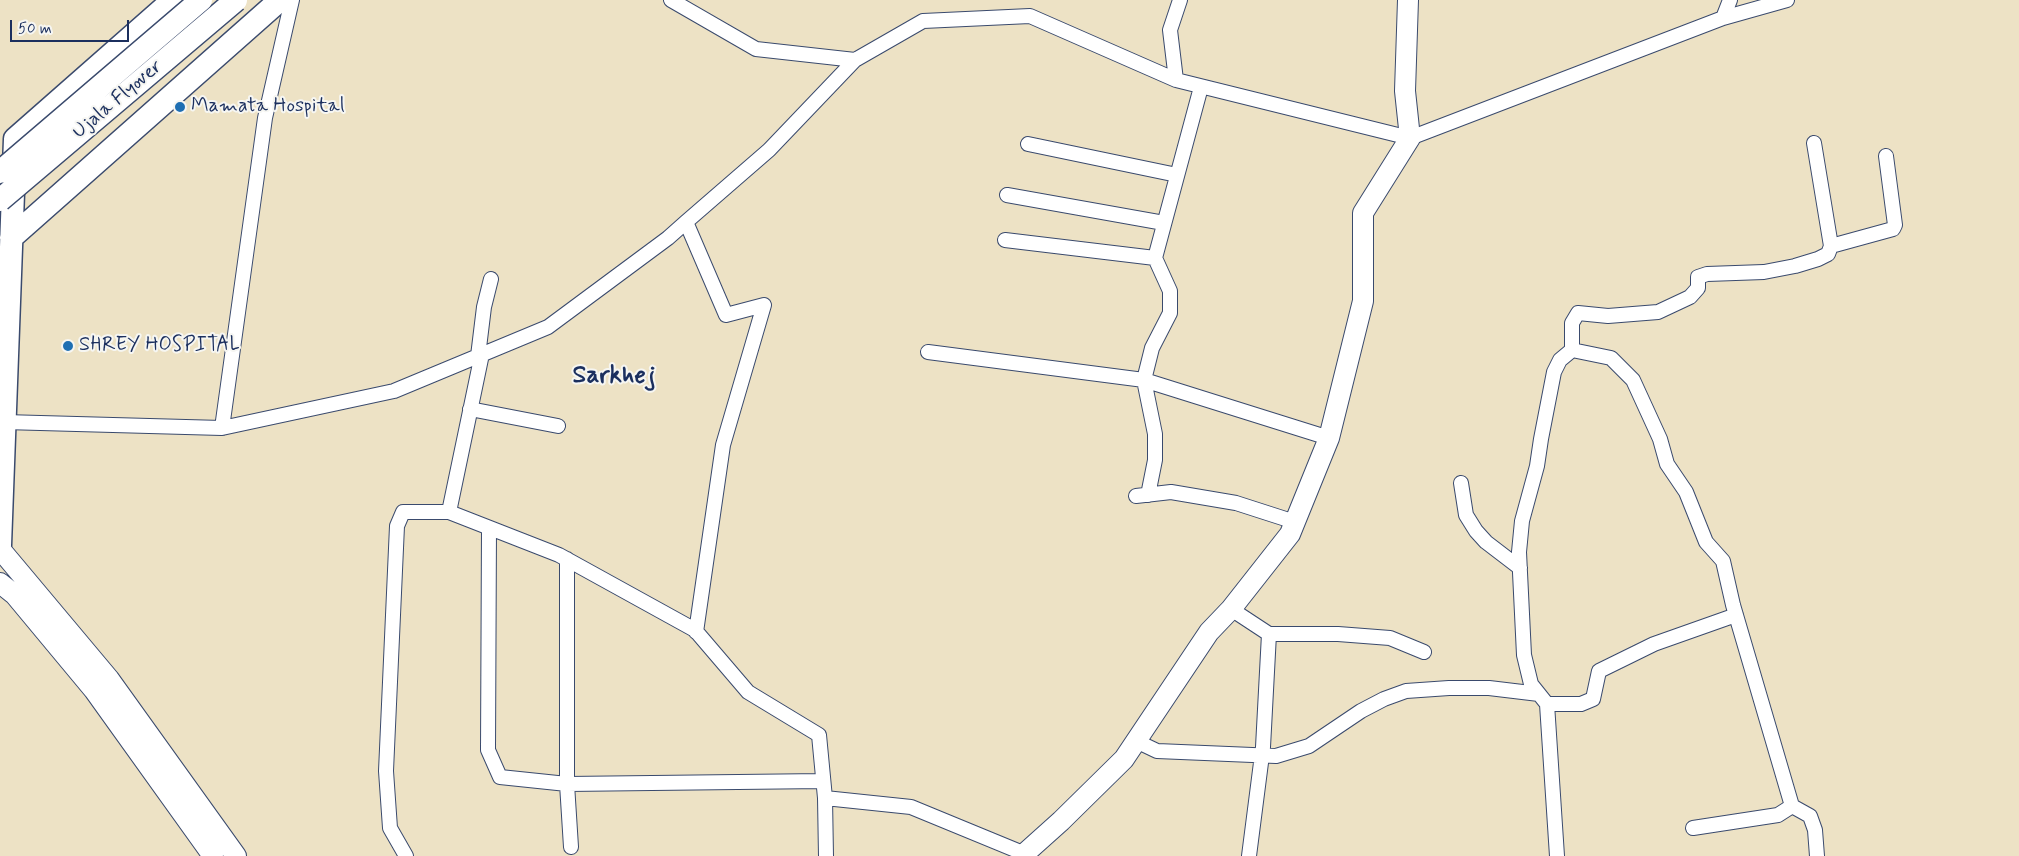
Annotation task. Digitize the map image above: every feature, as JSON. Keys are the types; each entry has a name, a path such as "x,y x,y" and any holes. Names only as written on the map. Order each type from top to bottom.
{"main road":[{"path":"0,547 15,139 173,0"},
{"name":"Ujala Flyover","path":"0,172 201,0"},
{"name":"Ujala Flyover","path":"0,200 236,0"},
{"path":"11,238 280,0"}],"street":[{"path":"222,428 266,118 292,0"},
{"path":"672,0 756,49 855,60"},
{"path":"1176,80 1170,30 1180,0"},
{"path":"825,798 911,807 1026,855 1124,759 1210,632 1231,609 1290,534 1329,438 1363,301 1363,212 1410,138 1405,91 1408,0"},
{"path":"1723,18 1730,0"},
{"path":"4,422 222,428 394,391 548,327 668,238 769,150 855,60 923,21 1030,16 1176,80 1410,138 1723,18 1787,0"},
{"path":"1201,87 1155,258 1170,292 1170,313 1152,348 1144,380 1155,434 1155,460 1142,495 1171,492 1236,502 1295,522"},
{"path":"1572,350 1572,323 1578,313 1608,316 1658,312 1690,297 1698,288 1698,277 1706,274 1764,272 1818,260 1828,254 1831,246 1814,142"},
{"path":"1028,144 1177,175"},
{"path":"1831,246 1893,229 1895,225 1886,156"},
{"path":"1007,195 1164,223"},
{"path":"686,222 726,314 764,305 723,445 696,632"},
{"path":"1005,240 1155,258"},
{"path":"449,512 480,355 484,307 491,279"},
{"path":"1557,856 1543,699 1531,684 1524,656 1519,552 1522,521 1537,466 1554,372 1560,360 1572,350"},
{"path":"1572,350 1611,358 1633,380 1660,439 1667,464 1686,492 1706,542 1723,561 1736,614 1792,806 1810,816 1815,830 1817,856"},
{"path":"928,352 1144,380 1329,438"},
{"path":"470,410 558,426"},
{"path":"1460,483 1466,515 1476,531 1486,542 1520,568"},
{"path":"406,856 390,828 386,771 397,526 403,512 449,512 489,528 567,560 696,632 748,692 819,735 825,798 826,856"},
{"path":"489,528 488,750 500,777 567,784 824,781"},
{"path":"0,547 109,678 236,856"},
{"path":"567,560 567,784 571,847"},
{"path":"0,583 15,595 94,690 213,856"},
{"path":"1231,609 1269,634 1338,634 1390,638 1410,648 1424,652"},
{"path":"1136,742 1157,751 1262,757 1276,756 1309,746 1362,711 1384,699 1406,691 1442,688 1489,688 1543,699 1581,704 1593,699 1599,671 1654,644 1736,614"},
{"path":"1249,856 1262,757 1269,634"},
{"path":"1693,828 1778,815 1792,806"}],"place":[{"name":"Mamata Hospital","path":"180,107"},
{"name":"SHREY HOSPITAL","path":"68,346"}],"district":[{"name":"Sarkhej","path":"614,377"}]}
